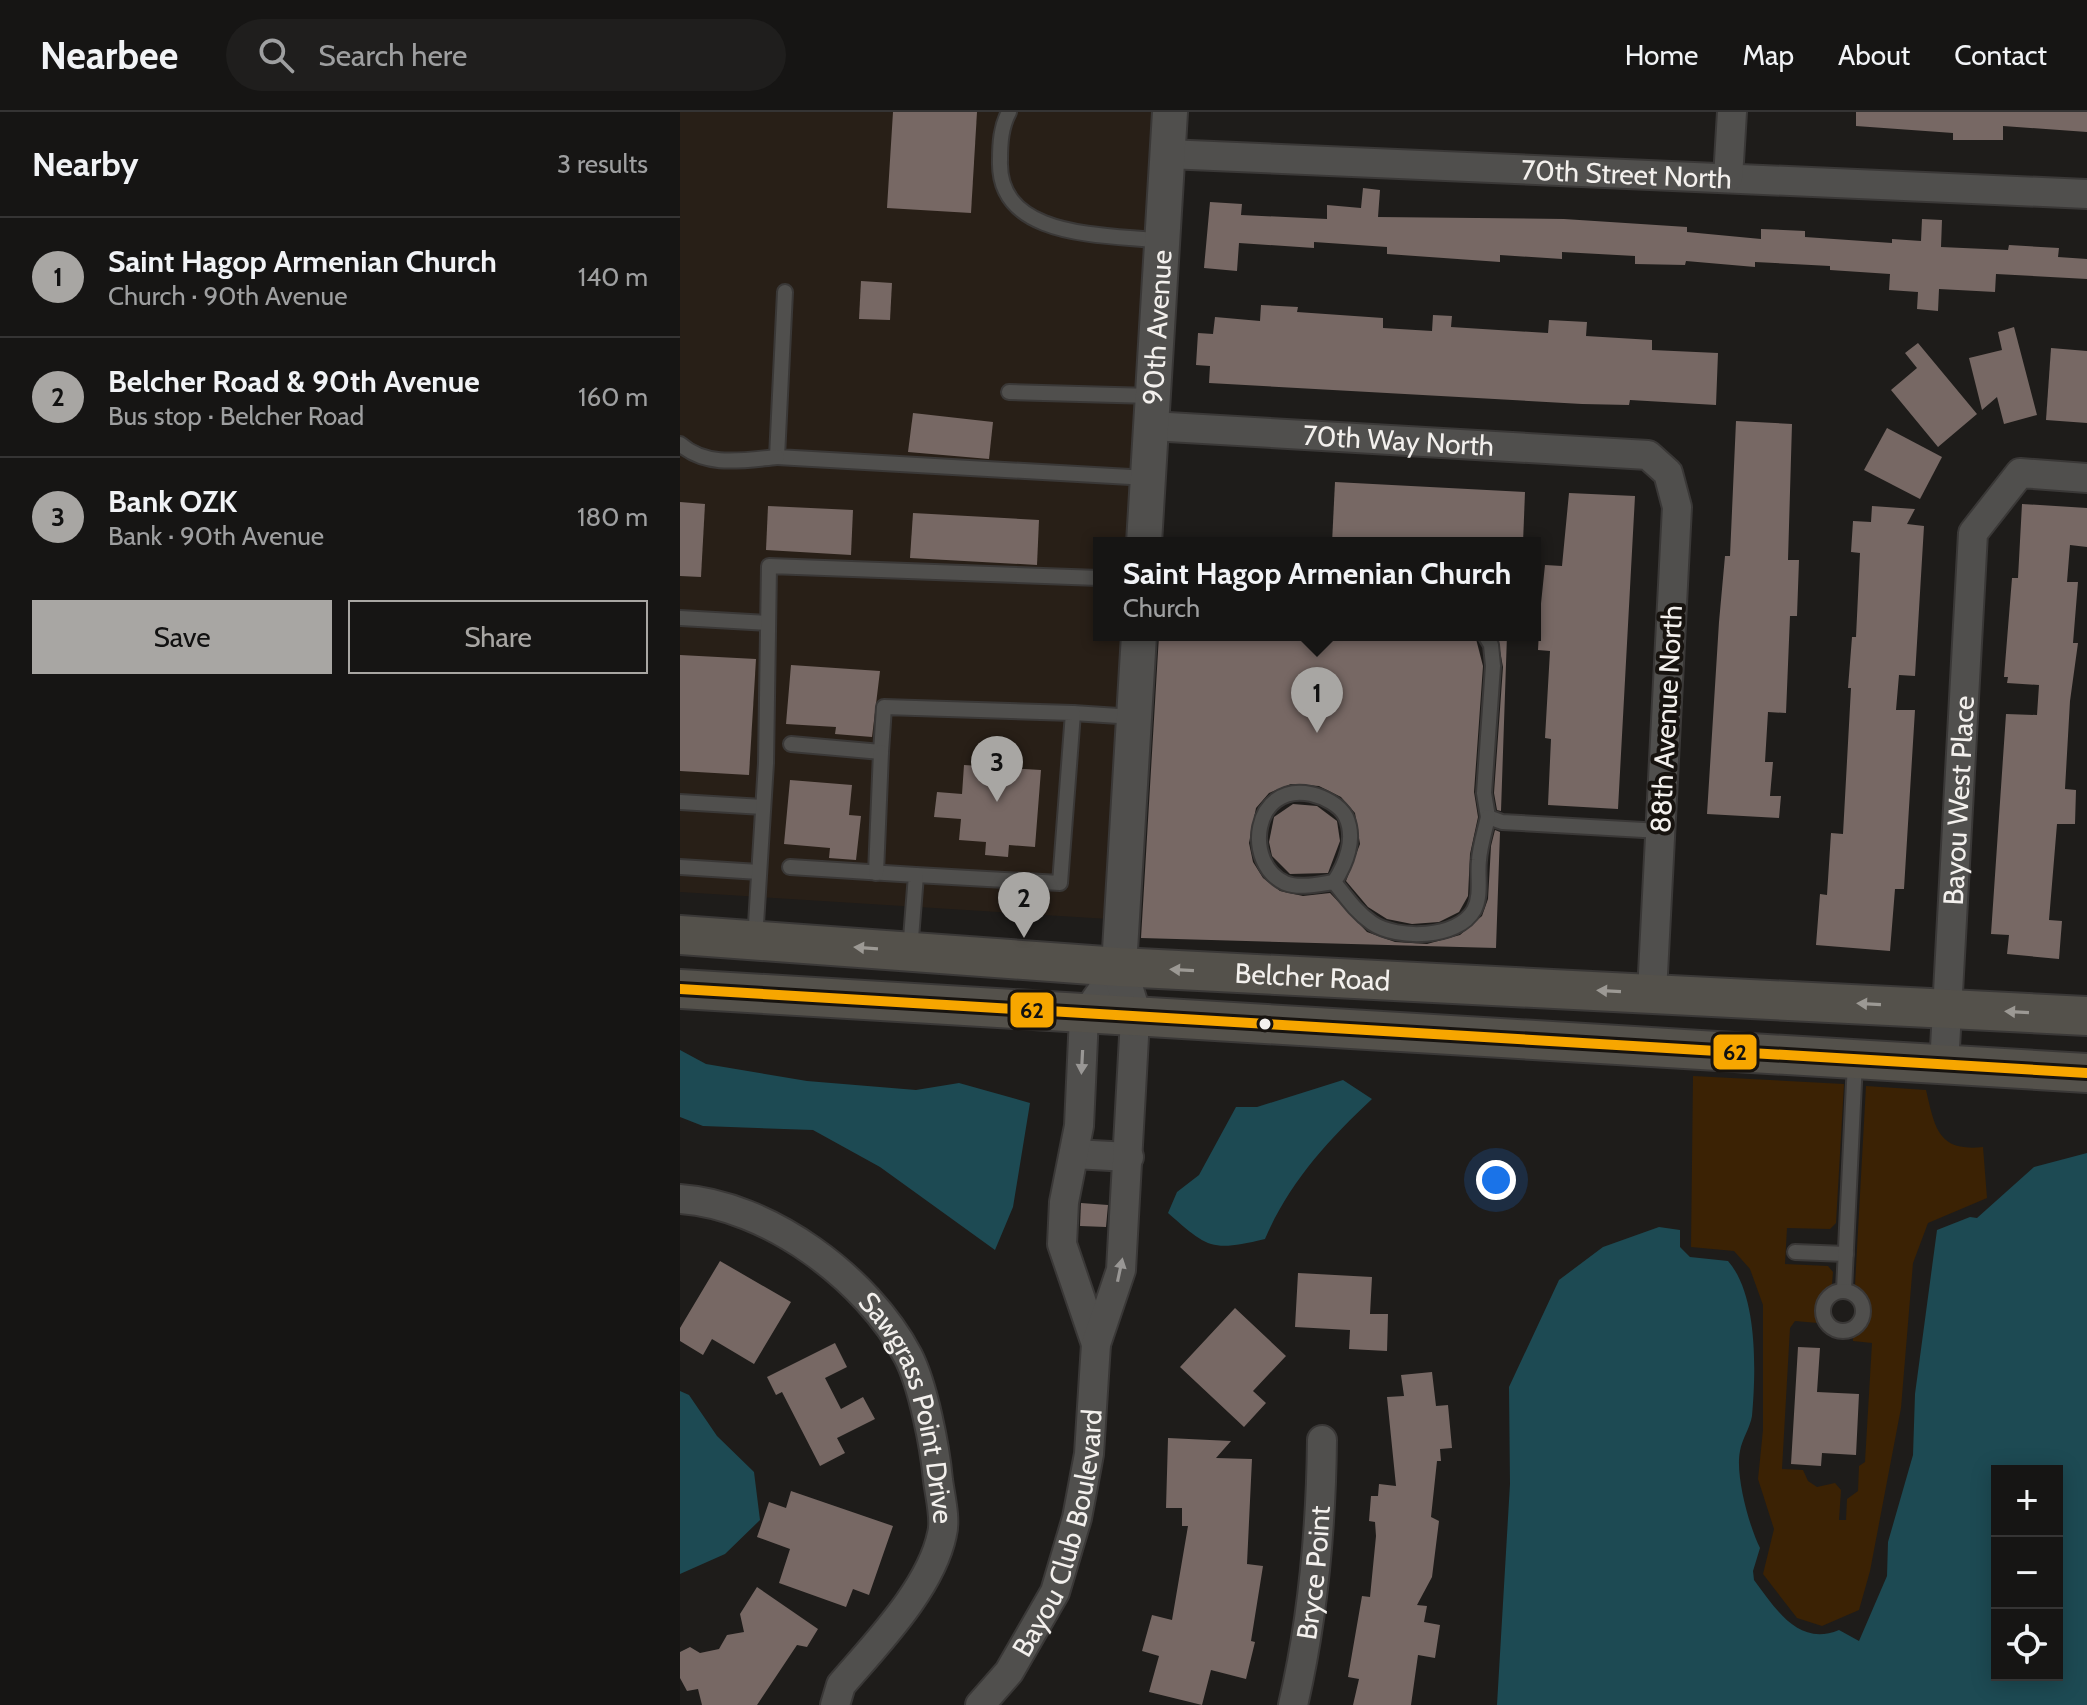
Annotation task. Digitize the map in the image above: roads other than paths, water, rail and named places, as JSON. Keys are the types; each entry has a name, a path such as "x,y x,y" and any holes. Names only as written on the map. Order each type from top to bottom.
{"main road":[{"name":"Belcher Road","path":"680,935 1119,967 2087,1016"},
{"name":"Belcher Road","path":"680,989 1084,1016 2087,1073"}],"street":[{"name":"90th Avenue","path":"1144,537 1170,112"},
{"path":"1728,178 1732,112"},
{"name":"70th Street North","path":"1167,154 2087,194"},
{"name":"70th Way North","path":"1152,411 1648,455"},
{"name":"88th Avenue North","path":"1648,455 1668,473 1677,507 1652,993"},
{"name":"Bayou West Place","path":"1944,1066 1973,533 2020,473 2087,478"},
{"path":"1135,1019 1119,967 1139,641"},
{"path":"1084,1016 1119,967"},
{"name":"Bayou Club Boulevard","path":"1084,1016 1079,1126 1064,1202 1062,1244 1096,1344"},
{"name":"Bayou Club Boulevard","path":"980,1705 1009,1672 1055,1592 1077,1518 1089,1454 1096,1344 1121,1270 1135,1019"},
{"path":"1074,1154 1129,1157"},
{"name":"Sawgrass Point Drive","path":"680,1199 753,1217 815,1251 866,1298 908,1356 936,1449 943,1533 920,1587 841,1685 835,1705"},
{"name":"Bryce Point","path":"1293,1705 1306,1650 1321,1491 1322,1440"}],"lane":[{"path":"1009,112 1003,123 999,173 1008,199 1027,216 1059,228 1162,241"},
{"path":"777,457 785,292"},
{"path":"1009,392 1152,411"},
{"path":"680,444 692,454 736,461 777,457 1148,478"},
{"path":"755,940 763,807 769,566 1093,578"},
{"path":"680,618 768,623"},
{"path":"1334,882 1355,910 1374,925 1431,934 1450,931 1464,923 1478,901 1479,861 1488,817 1484,793 1493,666 1489,641"},
{"path":"876,873 884,707 1134,717"},
{"path":"790,867 1060,883 1073,713"},
{"path":"791,744 881,752"},
{"path":"1294,791 1322,797 1345,815 1350,830 1349,849 1334,882 1298,885 1284,882 1269,871 1261,856 1260,832 1266,810 1278,797 1294,791"},
{"path":"680,802 763,807"},
{"path":"1488,817 1502,822 1661,831"},
{"path":"680,867 759,872"},
{"path":"910,951 916,875"},
{"path":"1844,1290 1855,1062"},
{"path":"1795,1252 1846,1254"}],"water":[{"path":"680,1050 706,1064 807,1081 916,1090 959,1083 1030,1103 1013,1207 995,1250 880,1167 813,1130 703,1126 680,1117"},
{"path":"1343,1080 1372,1099 1311,1163 1286,1199 1265,1239 1233,1245 1211,1244 1192,1234 1168,1213 1177,1192 1199,1175 1236,1107 1257,1107"},
{"path":"2087,1153 2087,1705 1497,1705 1510,1484 1509,1387 1559,1280 1603,1247 1659,1227 1680,1230 1680,1247 1690,1257 1728,1261 1745,1293 1753,1334 1752,1416 1741,1447 1739,1473 1744,1500 1760,1548 1753,1571 1754,1580 1780,1613 1800,1629 1824,1634 1839,1630 1859,1641 1887,1576 1888,1542 1913,1455 1915,1394 1937,1230 1970,1217 1977,1218 2034,1167"},
{"path":"680,1391 689,1395 717,1436 754,1472 760,1520 725,1554 680,1574"}],"place":[{"name":"Saint Hagop Armenian Church","path":"1317,733"},
{"name":"Bank OZK","path":"997,802"},
{"name":"Belcher Road & 90th Avenue","path":"1024,938"}]}
